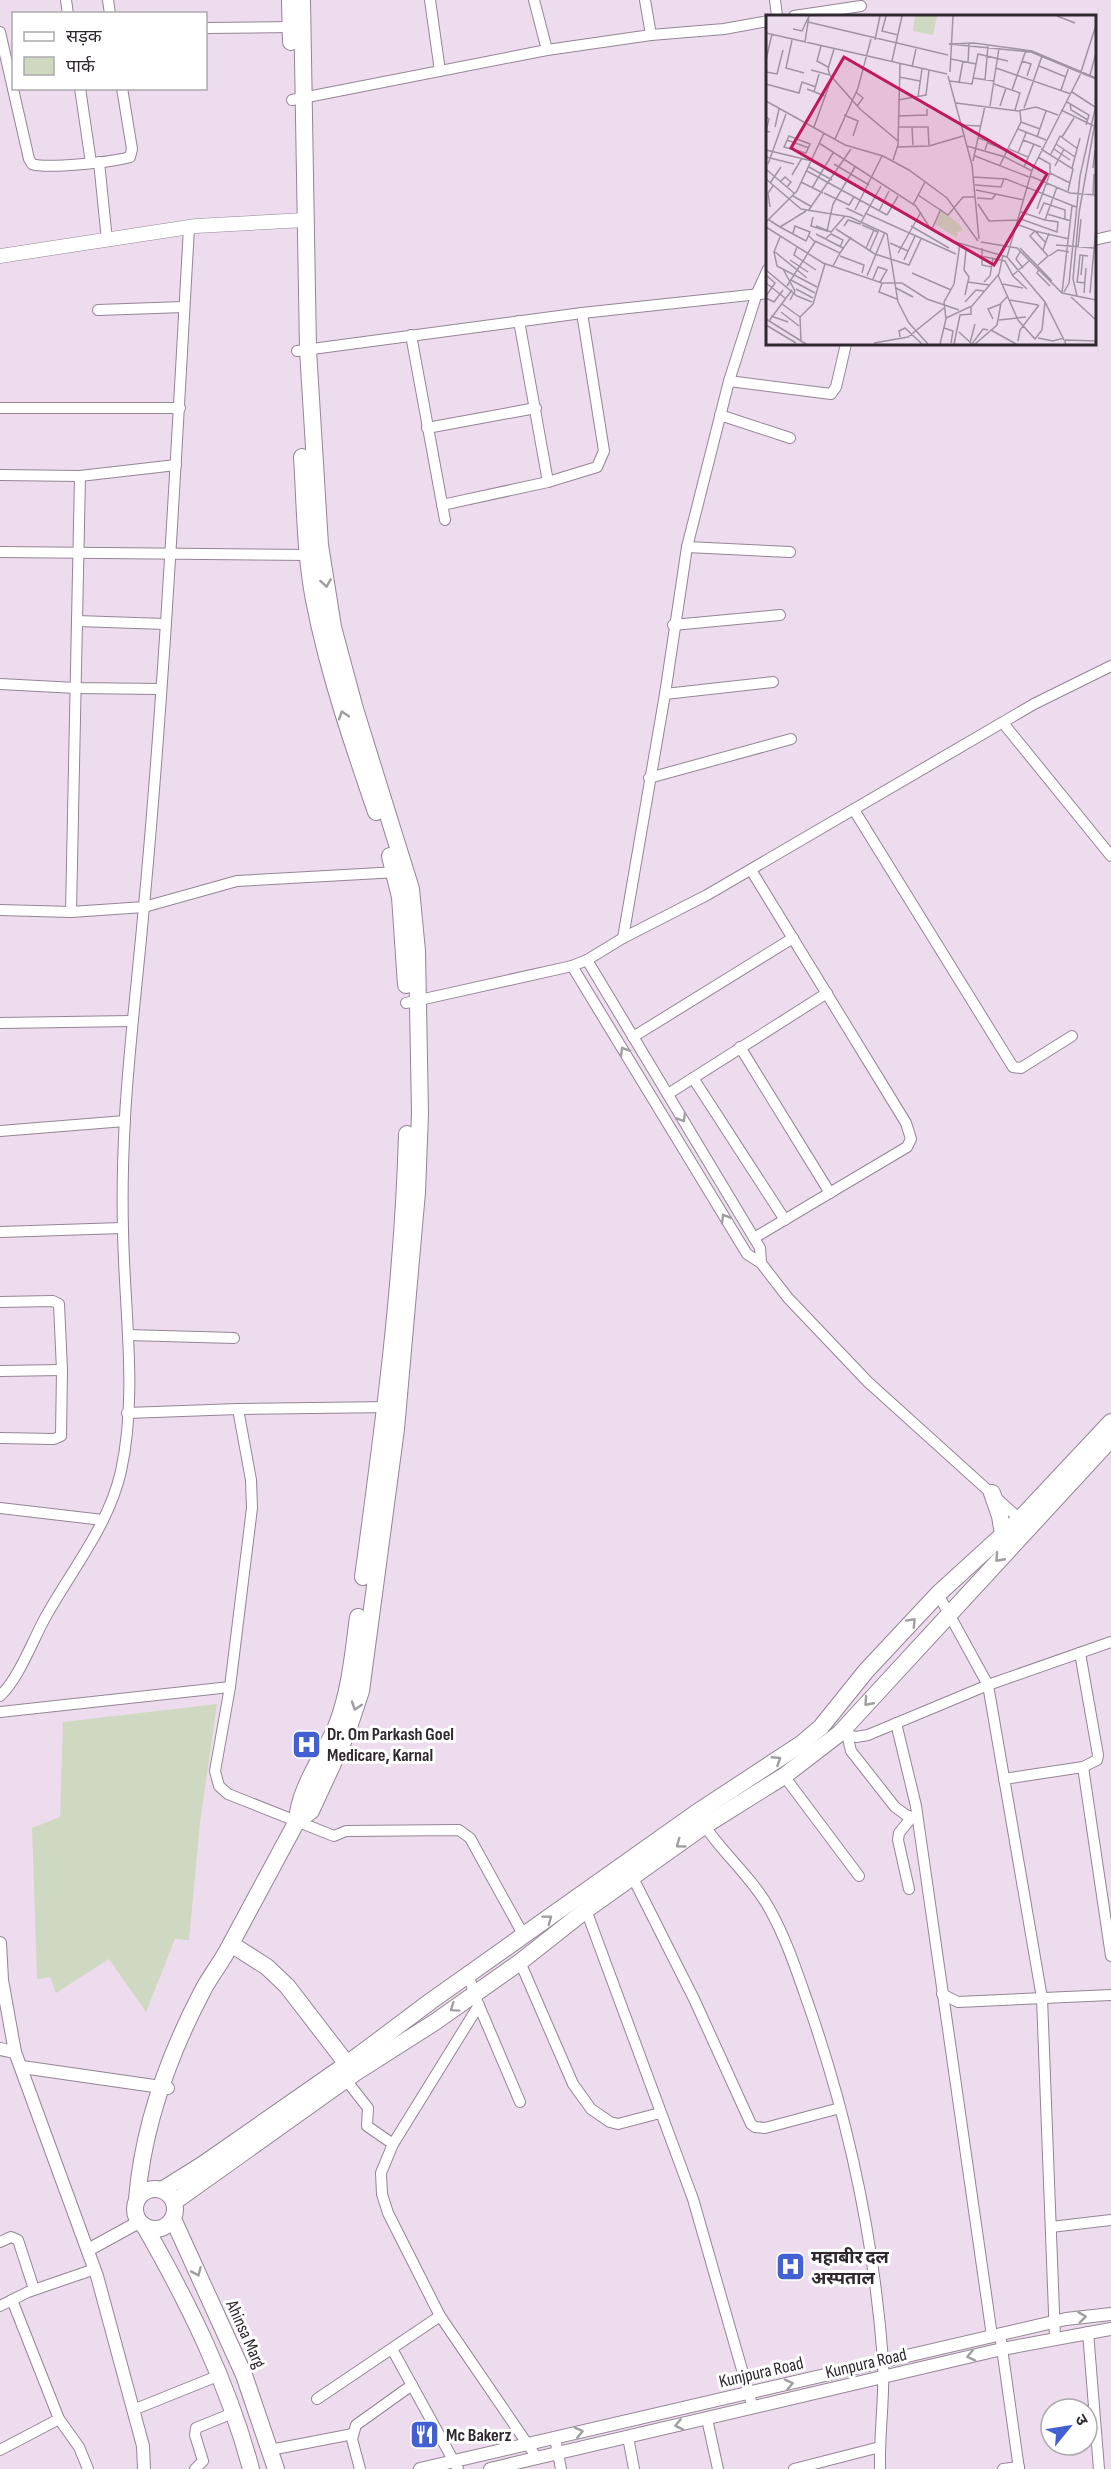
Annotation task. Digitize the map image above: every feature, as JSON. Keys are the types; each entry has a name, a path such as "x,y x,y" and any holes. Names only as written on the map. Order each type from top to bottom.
{"main road":[{"path":"142,2224 161,2229 173,2219 156,2195 141,2159 164,2087 202,1992 218,1968 297,1821 298,1805 336,1726 350,1683 391,1407 406,1187 412,1002 406,965 400,872 335,691 313,598 315,555 302,350 297,99 290,0"},
{"path":"297,99 302,0"},
{"path":"0,256 189,228 300,220"},
{"path":"745,1790 784,1776 843,1733 948,1614 1024,1522 1109,1435"},
{"path":"992,1493 999,1510 1003,1534"},
{"path":"347,2072 431,2001 470,1976 524,1936 654,1853 745,1790 821,1727 866,1671 938,1594 1003,1534 1024,1522"},
{"path":"251,2469 220,2375 173,2275 142,2224 135,2207 302,2103 347,2072 477,1999 586,1910 633,1878 654,1853"},
{"path":"231,1944 267,1967 287,1986 347,2072"},
{"name":"Ahinsa Marg","path":"173,2219 244,2375 276,2469"}],"street":[{"path":"430,0 440,71"},
{"path":"534,0 547,50"},
{"path":"645,0 651,35"},
{"path":"775,0 777,15"},
{"path":"801,15 861,7"},
{"path":"297,99 547,50 651,35 724,29 766,21"},
{"path":"207,28 291,27"},
{"path":"0,32 12,85"},
{"path":"13,90 29,159 32,164 41,166 95,162 128,158 132,155 122,90"},
{"path":"80,90 95,162 107,240"},
{"path":"0,1696 9,1686 46,1616 103,1520 112,1502 120,1474 127,1413 128,1335 122,1228 125,1121 132,1021 144,907 170,555 189,228"},
{"path":"1096,240 1111,236"},
{"path":"622,938 665,694 687,547 729,381 766,276"},
{"path":"302,350 582,313 762,293"},
{"path":"98,310 184,307"},
{"path":"442,505 548,482 597,467 604,451 582,313"},
{"path":"519,321 548,482"},
{"path":"411,335 445,520"},
{"path":"729,381 831,394 836,387 846,345"},
{"path":"0,408 180,408"},
{"path":"428,428 536,408"},
{"path":"720,415 790,438"},
{"path":"0,475 80,476 176,465"},
{"path":"71,912 80,476"},
{"path":"687,547 790,552"},
{"path":"0,552 315,555"},
{"path":"674,625 780,615"},
{"path":"77,621 165,624"},
{"path":"412,1002 572,966 587,960 622,938 707,896 1058,690 1111,666"},
{"path":"665,694 773,682"},
{"path":"0,684 76,688 160,688"},
{"path":"1004,723 1111,856"},
{"path":"649,778 791,740"},
{"path":"854,810 1013,1067 1021,1068 1072,1036"},
{"path":"751,870 906,1123 911,1139 907,1147 754,1238"},
{"path":"0,910 71,912 144,907 237,881 400,872"},
{"path":"633,1037 793,938"},
{"path":"587,960 760,1248 761,1263"},
{"path":"572,966 747,1254 761,1263 788,1298 868,1382 1024,1522"},
{"path":"668,1094 827,993"},
{"path":"0,1023 132,1021"},
{"path":"740,1047 830,1193"},
{"path":"693,1078 785,1220"},
{"path":"0,1131 125,1121"},
{"path":"0,1232 122,1228"},
{"path":"0,1302 53,1300 59,1304 62,1370 62,1436 54,1439 0,1438"},
{"path":"128,1335 234,1338"},
{"path":"0,1371 62,1370"},
{"path":"127,1413 391,1407"},
{"path":"238,1409 251,1480 252,1508 230,1687 215,1771 219,1786 228,1794 334,1836 346,1832 459,1830 470,1838 524,1936"},
{"path":"0,1508 103,1520"},
{"path":"938,1594 988,1685 1042,1998 1055,2339"},
{"path":"843,1733 862,1737 988,1685 1111,1642"},
{"path":"1004,1779 1083,1767 1097,1760 1080,1653"},
{"path":"0,1712 230,1687"},
{"path":"896,1723 915,1818 996,2335 1002,2349 1019,2468 1003,2469"},
{"path":"843,1733 850,1751 896,1807 915,1818"},
{"path":"1083,1767 1108,1920 1111,1956"},
{"path":"784,1776 859,1876"},
{"path":"909,1889 898,1840 899,1833 915,1818"},
{"path":"700,1820 753,1884 786,1940 822,2045 840,2108 866,2224 883,2362 880,2469"},
{"path":"1099,1876 1111,1875"},
{"path":"633,1878 694,1999 751,2124 765,2128 840,2108"},
{"path":"586,1910 693,2199 753,2408"},
{"path":"0,1943 2,1980 15,2052 95,2269 143,2446 144,2469"},
{"path":"520,1962 573,2084 591,2109 610,2122 618,2124 660,2113"},
{"path":"470,1976 477,1999 520,2102"},
{"path":"942,1994 958,2002 1111,1995"},
{"path":"477,1999 393,2144 381,2172 382,2194 393,2223 440,2316 537,2458"},
{"path":"0,2049 15,2052"},
{"path":"22,2067 164,2087"},
{"path":"347,2072 368,2109 367,2126 393,2144"},
{"path":"1051,2228 1111,2220"},
{"path":"88,2250 142,2224"},
{"path":"0,2242 11,2237 18,2240 34,2289"},
{"path":"0,2306 34,2289 95,2269"},
{"path":"12,2300 59,2420 79,2447 88,2469"},
{"name":"Kunjpura Road","path":"420,2469 456,2465 487,2454 528,2444 996,2335 1054,2322 1111,2314"},
{"path":"317,2399 440,2316"},
{"name":"Kunpura Road","path":"490,2469 1002,2349 1111,2329"},
{"path":"1088,2332 1099,2469"},
{"path":"393,2349 456,2465"},
{"path":"133,2410 220,2375"},
{"path":"360,2469 353,2444 356,2425 412,2385"},
{"path":"195,2469 203,2461 195,2434 196,2428 201,2424 233,2413"},
{"path":"707,2419 718,2469"},
{"path":"0,2450 59,2420"},
{"path":"270,2450 353,2434"},
{"path":"628,2437 634,2469"},
{"path":"555,2438 561,2469"},
{"path":"794,2469 880,2447"},
{"path":"487,2454 490,2469"}],"green space":[{"path":"217,1704 200,1823 189,1940 175,1939 146,2012 109,1959 56,1993 50,1977 37,1979 32,1828 60,1817 63,1722"}],"place":[{"name":"Dr. Om Parkash Goel Medicare, Karnal","path":"306,1744"},
{"name":"महाबीर दल अस्पताल","path":"790,2267"},
{"name":"Mc Bakerz","path":"425,2435"}]}
